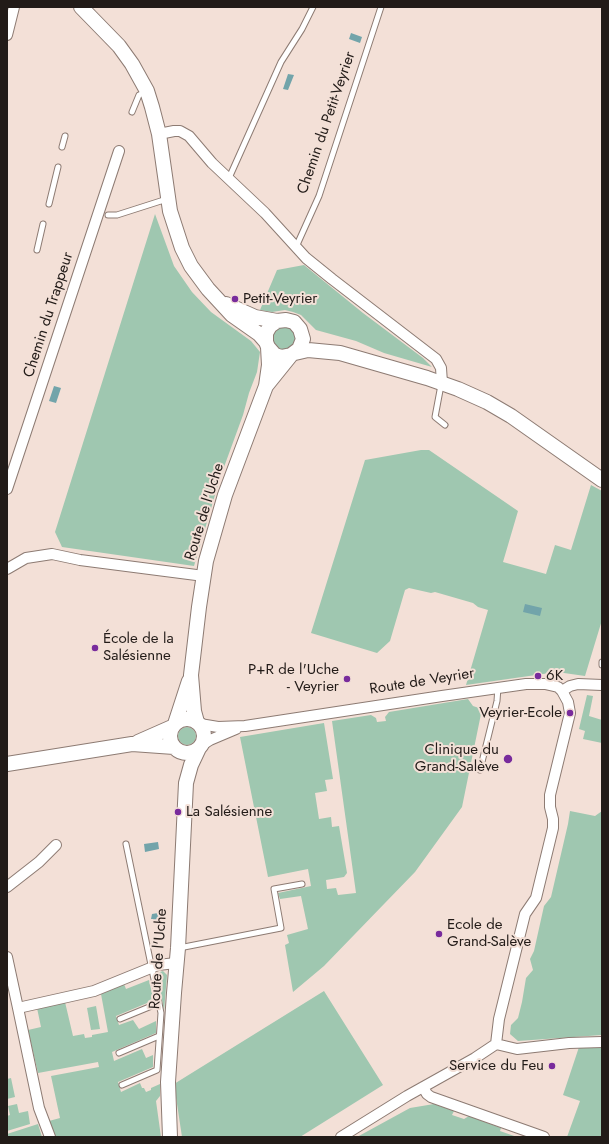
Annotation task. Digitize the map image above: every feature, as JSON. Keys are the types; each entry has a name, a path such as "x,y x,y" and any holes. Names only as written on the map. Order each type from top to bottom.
{"street":[{"path":"7,36 14,7"},
{"path":"81,7 119,46 132,64 146,91 159,134 168,199 174,226 182,248 199,278 232,316 259,334 276,355 281,356 308,350 340,353"},
{"path":"159,134 174,131 184,133 228,179 265,213 296,247 332,279 436,359 441,368 442,383"},
{"name":"Chemin du Trappeur","path":"7,490 119,151"},
{"path":"218,300 239,311 255,317 277,321 290,320 298,325 302,334 302,344 293,354"},
{"path":"267,345 265,337 268,329 277,321"},
{"path":"300,329 317,342 340,353 442,383 474,396 505,413 602,480"},
{"name":"Route de l'Uche","path":"173,726 191,675 206,561 219,511 266,386 269,365 267,345"},
{"name":"Route de l'Uche","path":"266,386 293,354"},
{"path":"7,569 26,558 52,554 80,560 204,576"},
{"name":"Route de l'Uche","path":"191,675 194,711 198,723"},
{"name":"Route de Veyrier","path":"198,723 218,727 245,726 498,688 545,684 558,687 562,691"},
{"path":"496,1044 499,1019 525,914 536,898 553,828 550,795 570,713 568,702 562,691 578,684 602,685"},
{"path":"7,764 132,744 154,736 186,719 194,720 198,723 205,736 201,747 191,753 186,753 176,749 132,744"},
{"path":"173,726 170,740 176,749"},
{"name":"Route de Veyrier","path":"201,747 219,736 245,726"},
{"name":"Route de l'Uche","path":"170,1137 168,1082 178,948 186,783 191,765 201,747"},
{"name":"Route de l'Uche","path":"176,749 186,783"},
{"path":"7,887 39,862 56,845"},
{"path":"7,957 39,1108 50,1137"},
{"path":"18,1008 94,991 158,965 176,963"},
{"path":"341,1137 407,1096 496,1044 516,1049 568,1043 602,1042"},
{"path":"423,1087 427,1094 431,1097 544,1137"}],"lane":[{"path":"228,179 281,62 302,29 313,7"},
{"name":"Chemin du Petit-Veyrier","path":"296,247 319,196 381,7"},
{"path":"132,112 139,95 146,91"},
{"path":"62,147 65,136"},
{"path":"49,204 58,167"},
{"path":"108,215 117,215 168,199"},
{"path":"37,250 43,224"},
{"path":"442,383 435,417 444,425"},
{"path":"480,770 497,701 498,688"},
{"path":"122,1085 157,1070 161,1013 126,844"},
{"path":"178,948 280,928 274,889 302,884"},
{"path":"120,1019 158,1003"},
{"path":"119,1053 159,1036"}],"green space":[{"path":"155,214 174,266 192,292 211,312 251,341 260,352 257,372 220,478 194,566 62,547 55,532"},
{"path":"304,265 363,313 423,358 432,367 384,353 356,341 316,330 301,315 293,312 285,310 272,312 260,310 277,270"},
{"path":"284,325 293,329 297,343 290,350 280,350 273,343 272,334 275,329"},
{"path":"421,450 429,450 518,511 503,562 546,574 555,545 571,550 591,485 602,491 602,620 585,676 557,672 466,685 488,610 478,607 473,603 435,592 431,593 409,588 405,590 390,641 377,653 311,633 365,460"},
{"path":"587,695 593,696 589,716 602,720 602,743 583,739 585,731 579,729"},
{"path":"468,699 473,706 482,709 462,807 415,872 324,966 293,992 285,945 289,943 287,935 308,929 301,896 280,899 278,893 311,886 308,869 268,877 240,737 324,723 333,779 325,780 327,791 315,793 319,819 331,817 332,827 339,826 347,873 344,877 326,880 327,889 336,888 338,895 356,893 332,721 371,715 376,718 377,722 386,721 385,717 389,712"},
{"path":"183,727 191,727 196,732 194,743 191,745 183,745 178,740 178,732"},
{"path":"570,811 595,816 602,811 602,1035 518,1041 510,1034 511,1025 518,1018 526,978 533,970 530,959 534,951 544,906 551,897"},
{"path":"163,971 167,975 164,1011 157,973"},
{"path":"149,980 153,998 152,1001 116,1016 119,1025 133,1020 139,1029 156,1021 156,1033 112,1052 114,1061 142,1049 146,1058 153,1055 153,1067 118,1082 121,1092 140,1083 146,1092 160,1084 160,1096 156,1101 161,1137 53,1137 49,1121 60,1118 51,1076 99,1067 98,1062 38,1073 28,1030 41,1027 37,1008 65,1002 73,1036 84,1034 85,1038 92,1037 92,1035 108,1032 101,994 124,984 126,989"},
{"path":"324,991 383,1085 300,1137 182,1137 174,1084"},
{"path":"96,1006 100,1029 91,1030 87,1008"},
{"path":"579,1047 602,1047 602,1137 567,1137 580,1101 563,1095"},
{"path":"11,1078 15,1097 7,1099 7,1079"},
{"path":"17,1104 19,1113 28,1111 30,1124 7,1131 7,1116 10,1115 8,1106"},
{"path":"434,1104 454,1111 452,1115 464,1119 469,1116 501,1128 500,1131 517,1137 357,1137 410,1108"},
{"path":"38,1124 42,1137 7,1137 7,1134"}],"water":[{"path":"351,33 362,37 360,43 349,39"},
{"path":"288,74 294,75 288,90 283,89"},
{"path":"54,386 61,388 56,403 49,401"},
{"path":"525,604 542,608 540,616 523,612"},
{"path":"158,842 159,849 145,852 144,844"},
{"path":"164,912 165,918 151,919 152,914"}],"place":[{"name":"Petit-Veyrier","path":"235,299"},
{"name":"École de la Salésienne","path":"95,648"},
{"name":"6K","path":"538,676"},
{"name":"P+R de l'Uche - Veyrier","path":"347,679"},
{"name":"Veyrier-Ecole","path":"570,713"},
{"name":"Clinique du Grand-Salève","path":"508,759"},
{"name":"La Salésienne","path":"178,812"},
{"name":"Ecole de Grand-Salève","path":"439,934"},
{"name":"Service du Feu","path":"552,1066"}]}
